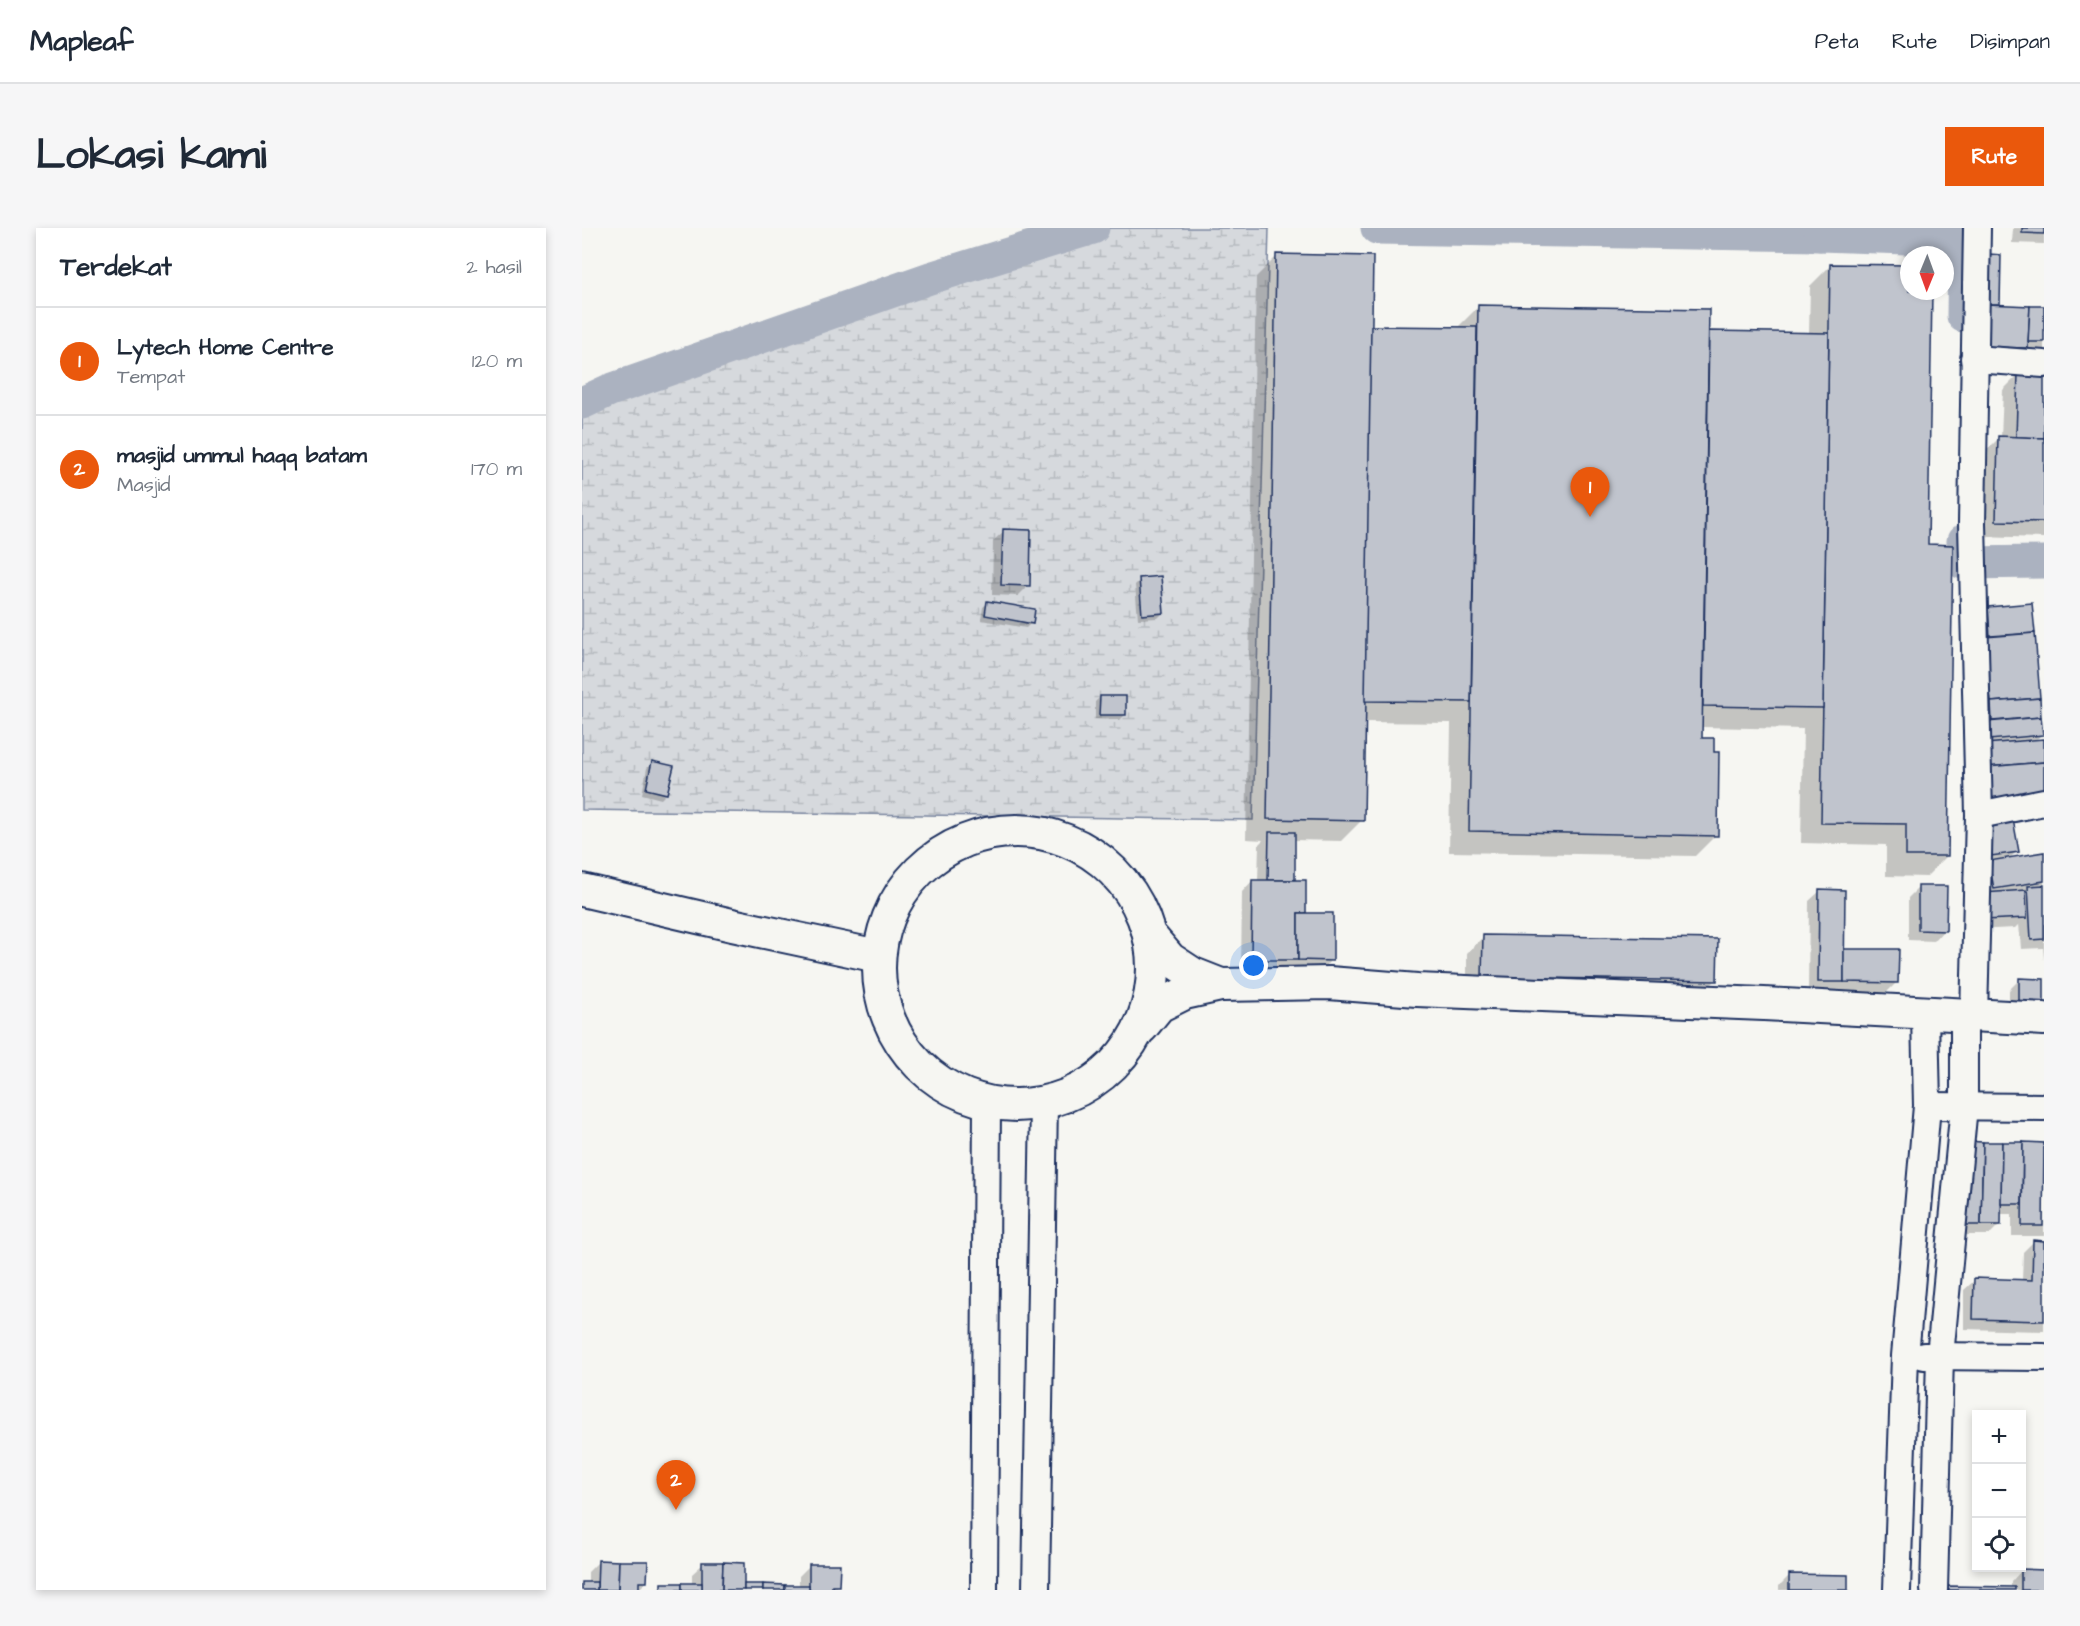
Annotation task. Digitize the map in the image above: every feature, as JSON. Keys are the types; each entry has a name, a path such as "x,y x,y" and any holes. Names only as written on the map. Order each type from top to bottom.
{"street":[{"path":"1934,1590 1941,1356 1964,1106 1979,815 1972,523 1977,228"},
{"path":"1974,359 2044,364"},
{"path":"1979,815 2044,802"},
{"path":"1221,985 1193,974 1170,959 1152,938 1133,892 1100,857 1056,835 1007,830 959,842 919,869 890,909 878,956 880,996 894,1033 918,1065 950,1089 987,1103 1044,1103 1084,1088 1118,1062 1159,1006 1185,993 1221,985 1329,983 1417,990 1764,1004 2044,1019"},
{"path":"582,890 878,956"},
{"path":"1142,1027 1154,987 1152,938"},
{"path":"1897,1590 1905,1356 1927,1106 1925,1014"},
{"path":"984,1590 987,1103"},
{"path":"1036,1590 1044,1103"},
{"path":"1927,1106 2044,1107"},
{"path":"1905,1356 2044,1357"}],"green space":[{"path":"1093,228 1269,228 1253,820 582,810 582,403 610,390 930,278"}],"building":[{"path":"2022,228 2044,228 2044,234 2022,233"},
{"path":"1276,254 1373,256 1364,821 1267,819"},
{"path":"1989,254 2001,255 2000,304 1987,304"},
{"path":"1830,264 1900,265 1900,300 1932,300 1928,544 1953,545 1948,856 1906,856 1906,824 1821,823"},
{"path":"1987,304 2030,306 2028,348 1985,347"},
{"path":"1478,305 1709,309 1702,738 1714,738 1714,752 1719,752 1718,836 1469,831"},
{"path":"2030,306 2044,306 2044,342 2028,342"},
{"path":"1371,326 1477,327 1471,702 1365,701"},
{"path":"1709,331 1829,333 1823,708 1703,706"},
{"path":"2018,373 2044,373 2044,438 2016,437"},
{"path":"1998,436 2044,438 2044,522 1996,521"},
{"path":"1003,529 1031,530 1030,586 1001,585"},
{"path":"1161,576 1164,613 1142,615 1139,578"},
{"path":"987,601 1035,609 1033,624 985,615"},
{"path":"2032,603 2035,633 1990,636 1988,607"},
{"path":"2035,633 2040,698 1991,702 1985,637"},
{"path":"1100,696 1126,696 1126,715 1099,715"},
{"path":"2040,698 2041,717 1992,721 1991,702"},
{"path":"2041,717 2043,735 1989,740 1987,722"},
{"path":"2044,739 2044,762 1987,767 1985,744"},
{"path":"652,761 674,766 667,794 646,789"},
{"path":"2044,762 2044,793 1989,798 1987,767"},
{"path":"2013,819 2019,852 1991,856 1986,824"},
{"path":"1269,832 1295,832 1295,880 1268,880"},
{"path":"2044,852 2044,881 1994,889 1989,861"},
{"path":"1252,880 1306,880 1306,913 1298,913 1298,960 1251,960"},
{"path":"2044,885 2044,939 2031,940 2028,886"},
{"path":"1918,886 1947,886 1946,931 1918,930"},
{"path":"1819,889 1845,890 1844,982 1818,982"},
{"path":"2026,890 2027,918 1984,920 1983,893"},
{"path":"1298,913 1333,913 1333,961 1298,960"},
{"path":"1483,935 1718,939 1717,981 1482,977"},
{"path":"1844,949 1899,949 1898,983 1844,982"},
{"path":"2019,978 2044,979 2044,1007 2019,1007"},
{"path":"1963,1141 1983,1142 1981,1225 1961,1225"},
{"path":"1983,1142 2002,1142 2001,1225 1981,1225"},
{"path":"2002,1142 2023,1142 2022,1204 2001,1204"},
{"path":"2023,1142 2044,1143 2043,1226 2022,1226"},
{"path":"2033,1240 2044,1241 2044,1321 1973,1319 1974,1278 2032,1280"},
{"path":"598,1560 619,1561 618,1590 597,1590"},
{"path":"619,1561 648,1561 647,1582 639,1582 639,1590 618,1590"},
{"path":"702,1562 723,1562 722,1590 702,1590"},
{"path":"723,1562 744,1563 744,1590 722,1590"},
{"path":"809,1564 840,1564 839,1586 832,1586 832,1590 809,1590"},
{"path":"2026,1569 2044,1570 2044,1590 2021,1590 2021,1572 2026,1572"},
{"path":"1789,1574 1848,1575 1848,1590 1789,1590"},
{"path":"582,1582 597,1582 597,1590 582,1590"},
{"path":"661,1583 682,1583 682,1590 661,1590"},
{"path":"682,1583 702,1583 702,1590 682,1590"},
{"path":"744,1584 763,1584 763,1590 744,1590"},
{"path":"763,1584 785,1585 785,1590 763,1590"},
{"path":"785,1585 809,1585 809,1590 785,1590"},
{"path":"1947,1586 2015,1587 2015,1590 1947,1590"}],"waterway":[{"path":"582,403 610,390 930,278 1093,228"},
{"path":"1377,228 1820,235 1820,228"},
{"path":"1820,235 1964,240 1963,316"},
{"path":"1963,541 1963,563 2044,562"}],"place":[{"name":"Lytech Home Centre","path":"1590,517"},
{"name":"masjid ummul haqq batam","path":"676,1510"}]}
